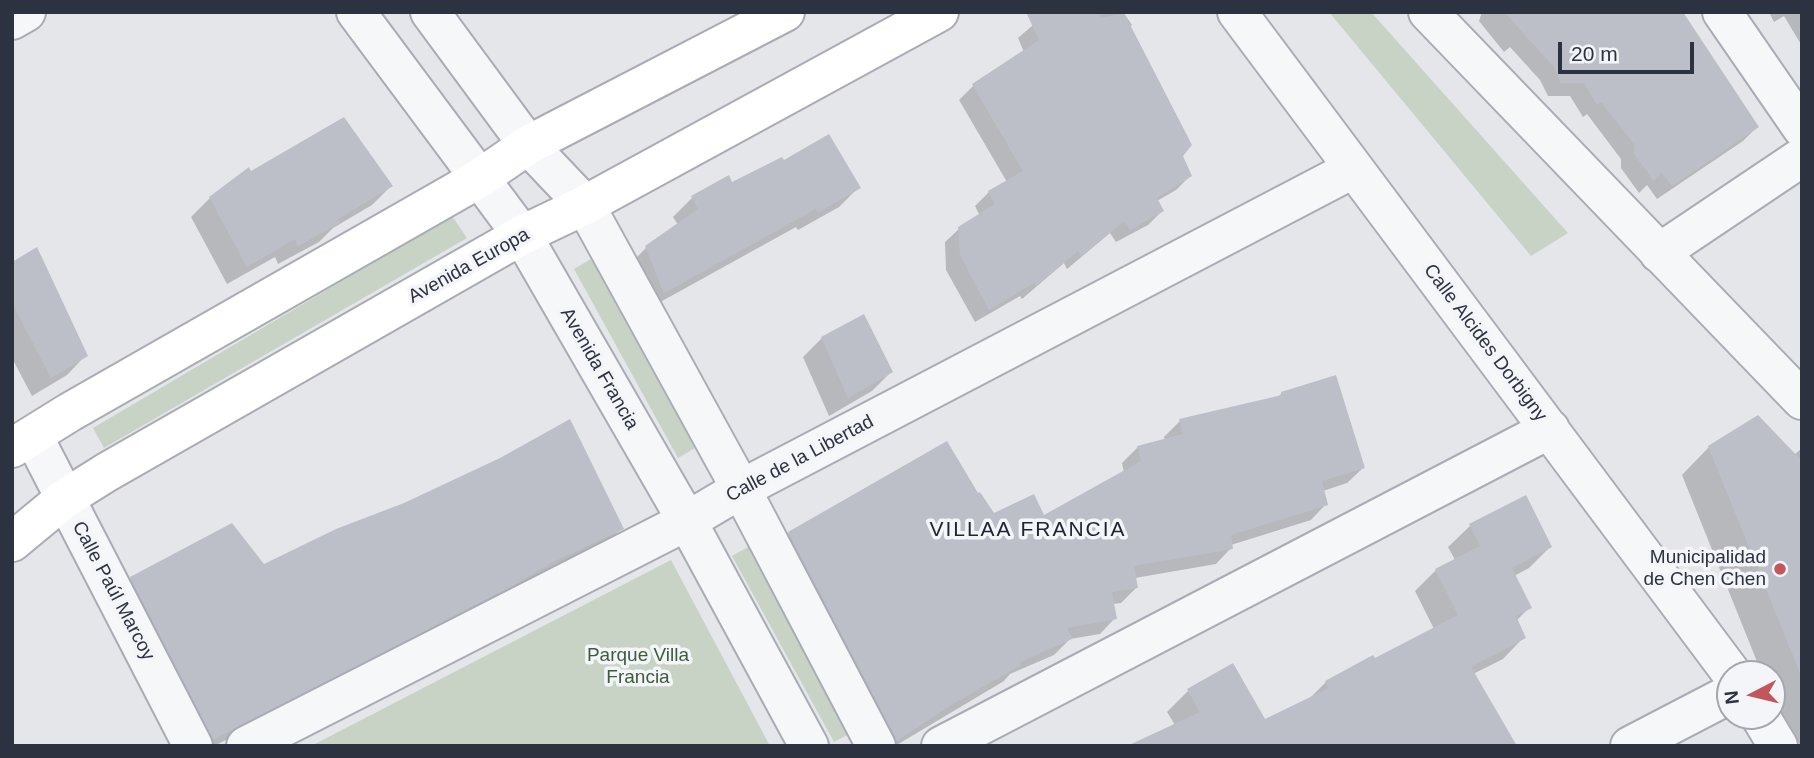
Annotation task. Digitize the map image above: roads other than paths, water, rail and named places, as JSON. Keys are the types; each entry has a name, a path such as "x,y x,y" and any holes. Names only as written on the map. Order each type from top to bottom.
{"main road":[{"path":"22,442 480,178 528,145 785,12"},
{"name":"Avenida Europa","path":"12,542 64,499 522,235 585,205 939,12"}],"street":[{"path":"12,20 26,12"},
{"name":"Avenida Francia","path":"356,12 522,235 687,521 809,746"},
{"path":"430,12 528,145 585,205 741,489 876,746"},
{"name":"Calle Alcides Dorbigny","path":"1237,12 1722,660"},
{"path":"1429,12 1802,400"},
{"path":"1722,12 1802,128"},
{"path":"1659,253 1802,157"},
{"name":"Calle de la Libertad","path":"246,746 687,521 741,489 1353,169"},
{"path":"941,746 1550,429"},
{"name":"Calle Paúl Marcoy","path":"22,442 64,499 193,746"},
{"path":"1630,746 1716,701"},
{"path":"1768,730 1778,746"}],"place":[{"name":"Municipalidad de Chen Chen","path":"1780,569"}],"district":[{"name":"VILLAA FRANCIA","path":"1028,530"}],"park label":[{"name":"Parque Villa Francia","path":"638,667"}]}
